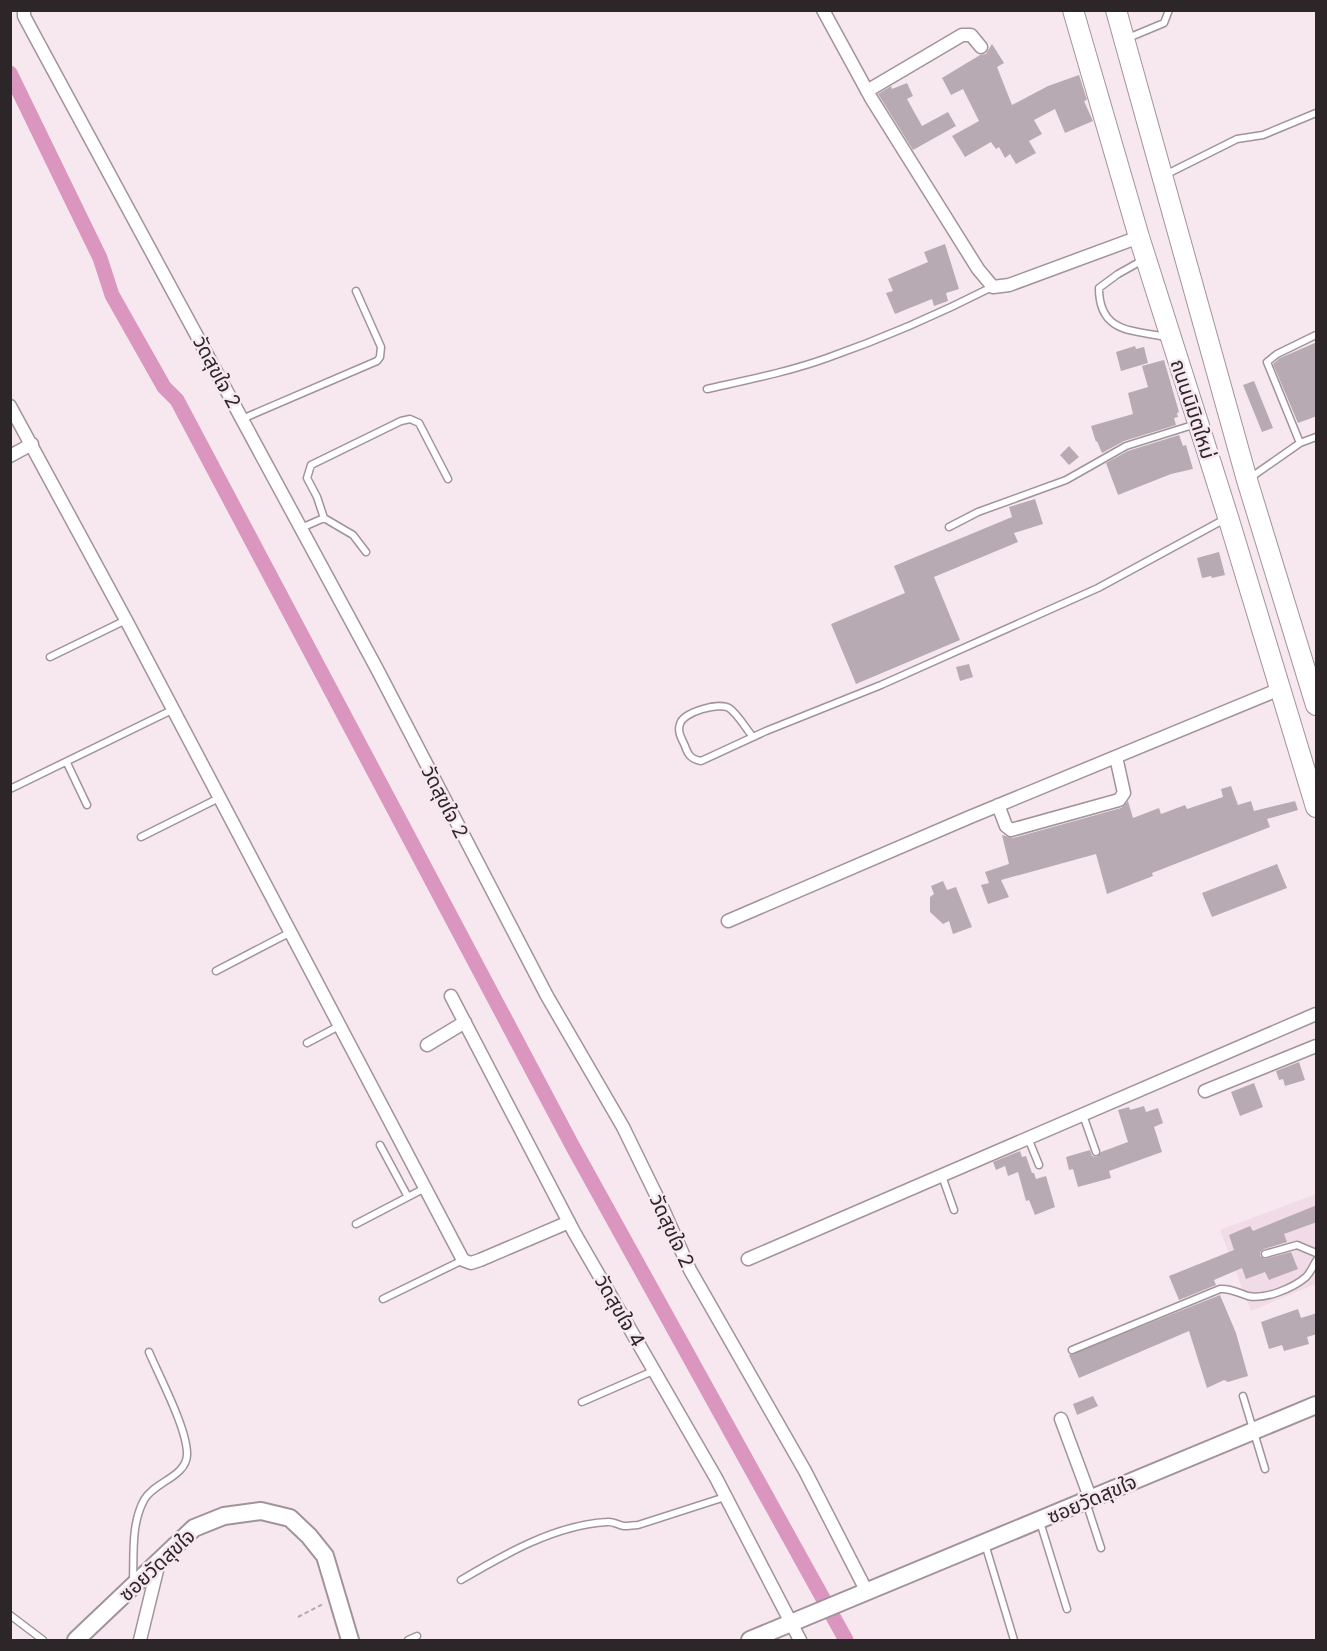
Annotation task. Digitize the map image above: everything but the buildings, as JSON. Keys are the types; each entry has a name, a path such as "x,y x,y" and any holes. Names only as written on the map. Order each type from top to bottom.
{"main road":[{"name":"ถนนนิมิตใหม่","path":"1073,10 1139,237 1317,807"},
{"name":"ถนนนิมิตใหม่","path":"1116,10 1247,480 1317,705"}],"street":[{"name":"วัดสุขใจ 2","path":"24,10 24,16 32,31 377,669 547,996 623,1127 690,1270 806,1471 860,1595"},
{"path":"823,10 867,91 978,270 993,287 1009,285 1139,237"},
{"path":"867,91 962,35 970,35 981,47"},
{"path":"10,406 126,620 463,1260 471,1263 480,1260 568,1222"},
{"path":"10,456 32,444"},
{"path":"728,921 998,805 1280,688"},
{"path":"998,805 1006,826 1011,830 1119,800 1124,794 1116,757"},
{"name":"วัดสุขใจ 4","path":"451,996 568,1222 725,1497 800,1641"},
{"path":"748,1259 1317,1014"},
{"path":"428,1046 465,1022"},
{"path":"1205,1091 1317,1046"},
{"name":"ซอยวัดสุขใจ","path":"750,1641 1317,1405"},
{"path":"1061,1419 1089,1501"},
{"name":"ซอยวัดสุขใจ","path":"76,1641 194,1528 224,1516 261,1511 290,1518 309,1536 324,1556 350,1641"},
{"path":"140,1641 159,1562"}],"lane":[{"path":"1125,39 1164,23 1168,10"},
{"path":"1161,177 1237,139 1263,135 1317,113"},
{"path":"1146,258 1099,288 1099,304 1107,317 1119,328 1170,337"},
{"path":"707,389 760,378 826,358 945,311 993,287"},
{"path":"242,419 377,362 381,347 356,291"},
{"path":"1300,443 1267,362 1277,354 1317,335"},
{"path":"366,552 353,535 324,518 307,478 311,465 401,421 410,419 419,423 448,479"},
{"path":"949,527 978,512 1066,480 1120,448 1197,424"},
{"path":"1247,480 1300,443 1317,437"},
{"path":"753,737 730,709 722,706 685,716 680,722 679,732 688,754 701,761 753,737 881,685 1098,588 1228,517"},
{"path":"301,528 324,518"},
{"path":"50,657 126,620"},
{"path":"10,789 172,710"},
{"path":"67,763 87,805"},
{"path":"141,837 219,798"},
{"path":"216,971 289,933"},
{"path":"307,1043 339,1026"},
{"path":"1083,1114 1096,1152"},
{"path":"1028,1138 1038,1165"},
{"path":"380,1145 408,1197"},
{"path":"942,1176 954,1209"},
{"path":"356,1224 426,1188"},
{"path":"1265,1254 1297,1245 1317,1253"},
{"path":"383,1299 463,1260"},
{"path":"1072,1350 1220,1289 1233,1290 1254,1297 1289,1287 1305,1278 1317,1261"},
{"path":"133,1587 135,1522 145,1498 156,1486 181,1470 187,1456 183,1431 149,1352"},
{"path":"582,1402 653,1371"},
{"path":"1243,1396 1265,1469"},
{"path":"462,1580 490,1563 548,1536 609,1521 625,1526 638,1525 725,1497"},
{"path":"1089,1501 1101,1548"},
{"path":"1040,1521 1066,1609"},
{"path":"985,1544 1014,1641"},
{"path":"10,1615 43,1641"},
{"path":"408,1641 417,1636"}],"path":[{"path":"298,1617 337,1599"}],"shaded area":[{"path":"1316,1194 1316,1284 1251,1311 1220,1230"}],"waterway":[{"path":"10,73 100,258 112,295 164,387 177,400 573,1147 846,1640"}]}
